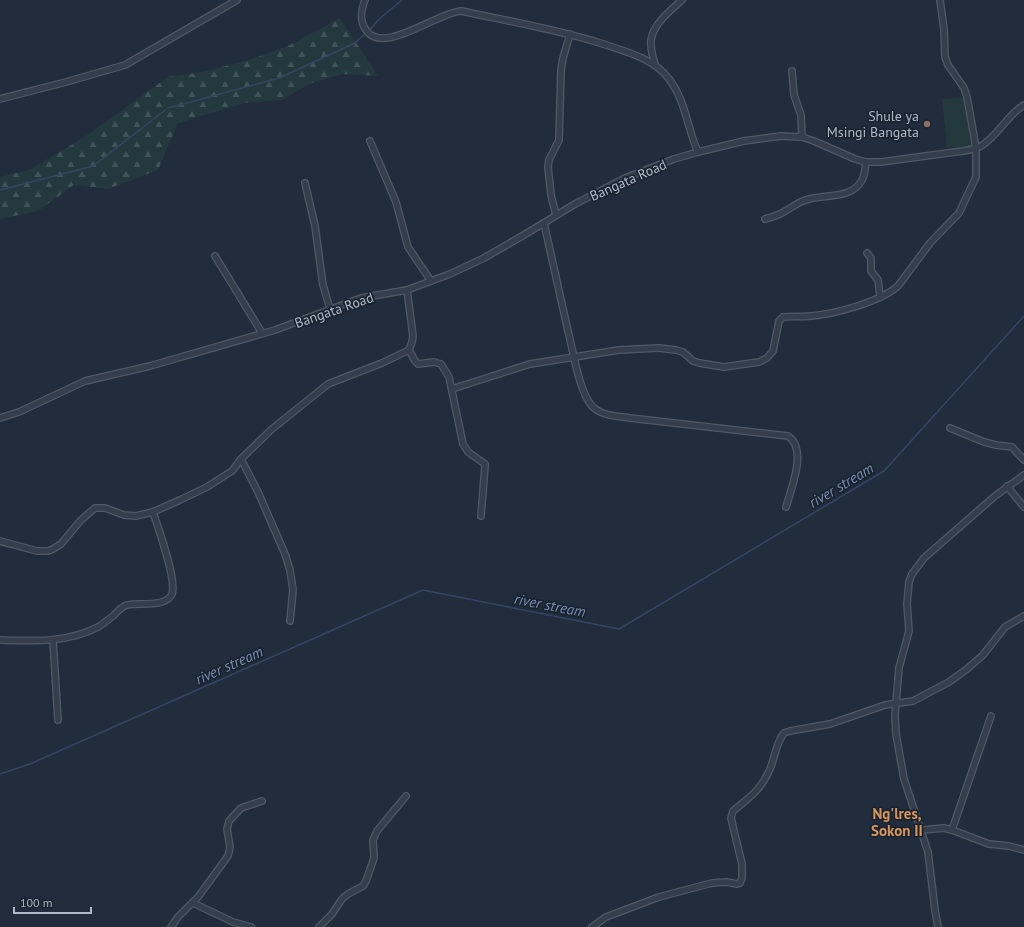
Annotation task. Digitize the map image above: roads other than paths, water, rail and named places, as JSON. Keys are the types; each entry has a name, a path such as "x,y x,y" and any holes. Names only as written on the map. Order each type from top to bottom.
{"street":[{"path":"0,99 125,65 237,0"},
{"path":"365,0 361,12 362,22 367,32 374,37 394,37 448,14 461,11 570,34 628,52 655,65 669,78 680,97 689,130 698,152"},
{"path":"655,65 651,50 653,33 659,23 682,0"},
{"path":"452,389 530,364 619,350 659,348 676,350 683,352 693,361 724,367 759,362 767,358 773,351 780,318 786,316 822,315 851,307 893,290 898,286 930,243 959,213 976,177 976,148 964,88 950,68 945,57 944,29 940,0"},
{"path":"556,216 551,195 548,167 549,160 559,140 561,70 570,34"},
{"path":"792,71 794,95 801,115 802,137"},
{"name":"Bangata Road","path":"0,418 20,412 85,381 150,366 262,333 361,298 407,290 432,281 484,258 574,204 637,172 698,152 744,141 773,137 802,137 855,159 866,162 889,161 976,148 990,139 1017,109 1024,105"},
{"path":"370,141 396,202 408,247 432,281"},
{"path":"765,219 782,213 804,200 844,194 853,190 862,181 866,162"},
{"path":"305,183 315,226 323,285 330,310"},
{"path":"544,223 574,356 585,394 592,406 606,414 637,419 788,436 793,439 797,448 798,457 786,507"},
{"path":"867,253 871,258 871,271 878,280 880,296"},
{"path":"215,256 262,333"},
{"path":"0,541 37,551 48,551 61,544 81,520 95,508 105,508 131,516 142,515 153,512 207,487 232,471 272,428 328,384 382,363 409,350 412,342 412,336 407,290"},
{"path":"409,350 418,364 434,362 441,364 449,377 463,444 468,452 485,464 481,516"},
{"path":"950,428 984,442 1012,447 1024,460"},
{"path":"242,459 285,554 290,570 293,590 290,621"},
{"path":"938,927 928,852 922,830 911,801 900,761 896,734 896,703 899,668 909,631 907,604 908,589 912,574 924,558 1007,486 1024,475"},
{"path":"1007,486 1024,507"},
{"path":"0,640 53,640 74,637 98,627 124,606 163,602 169,598 172,591 172,575 153,512"},
{"path":"592,927 606,917 658,897 712,882 740,883 742,878 742,864 731,814 759,789 771,768 782,735 790,730 830,724 880,706 913,701 953,680 982,655 1005,628 1024,616"},
{"path":"53,640 58,720"},
{"path":"952,830 991,716"},
{"path":"319,927 332,914 342,899 363,886 374,858 373,840 377,831 406,796"},
{"path":"171,927 178,917 198,897 228,856 230,847 227,829 229,821 244,807 262,801"},
{"path":"922,830 944,828 989,844 1009,846 1024,850"},
{"path":"193,902 233,922 251,927"}],"waterway":[{"path":"369,31 378,20 402,0"},
{"path":"0,190 93,166 168,108 279,78 355,43 366,33"},
{"name":"river stream","path":"0,774 30,764 423,590 619,629 884,471 1024,316"}],"place":[{"name":"Shule ya Msingi Bangata","path":"927,124"}],"district":[{"name":"Ng'lres, Sokon II","path":"897,822"}]}
